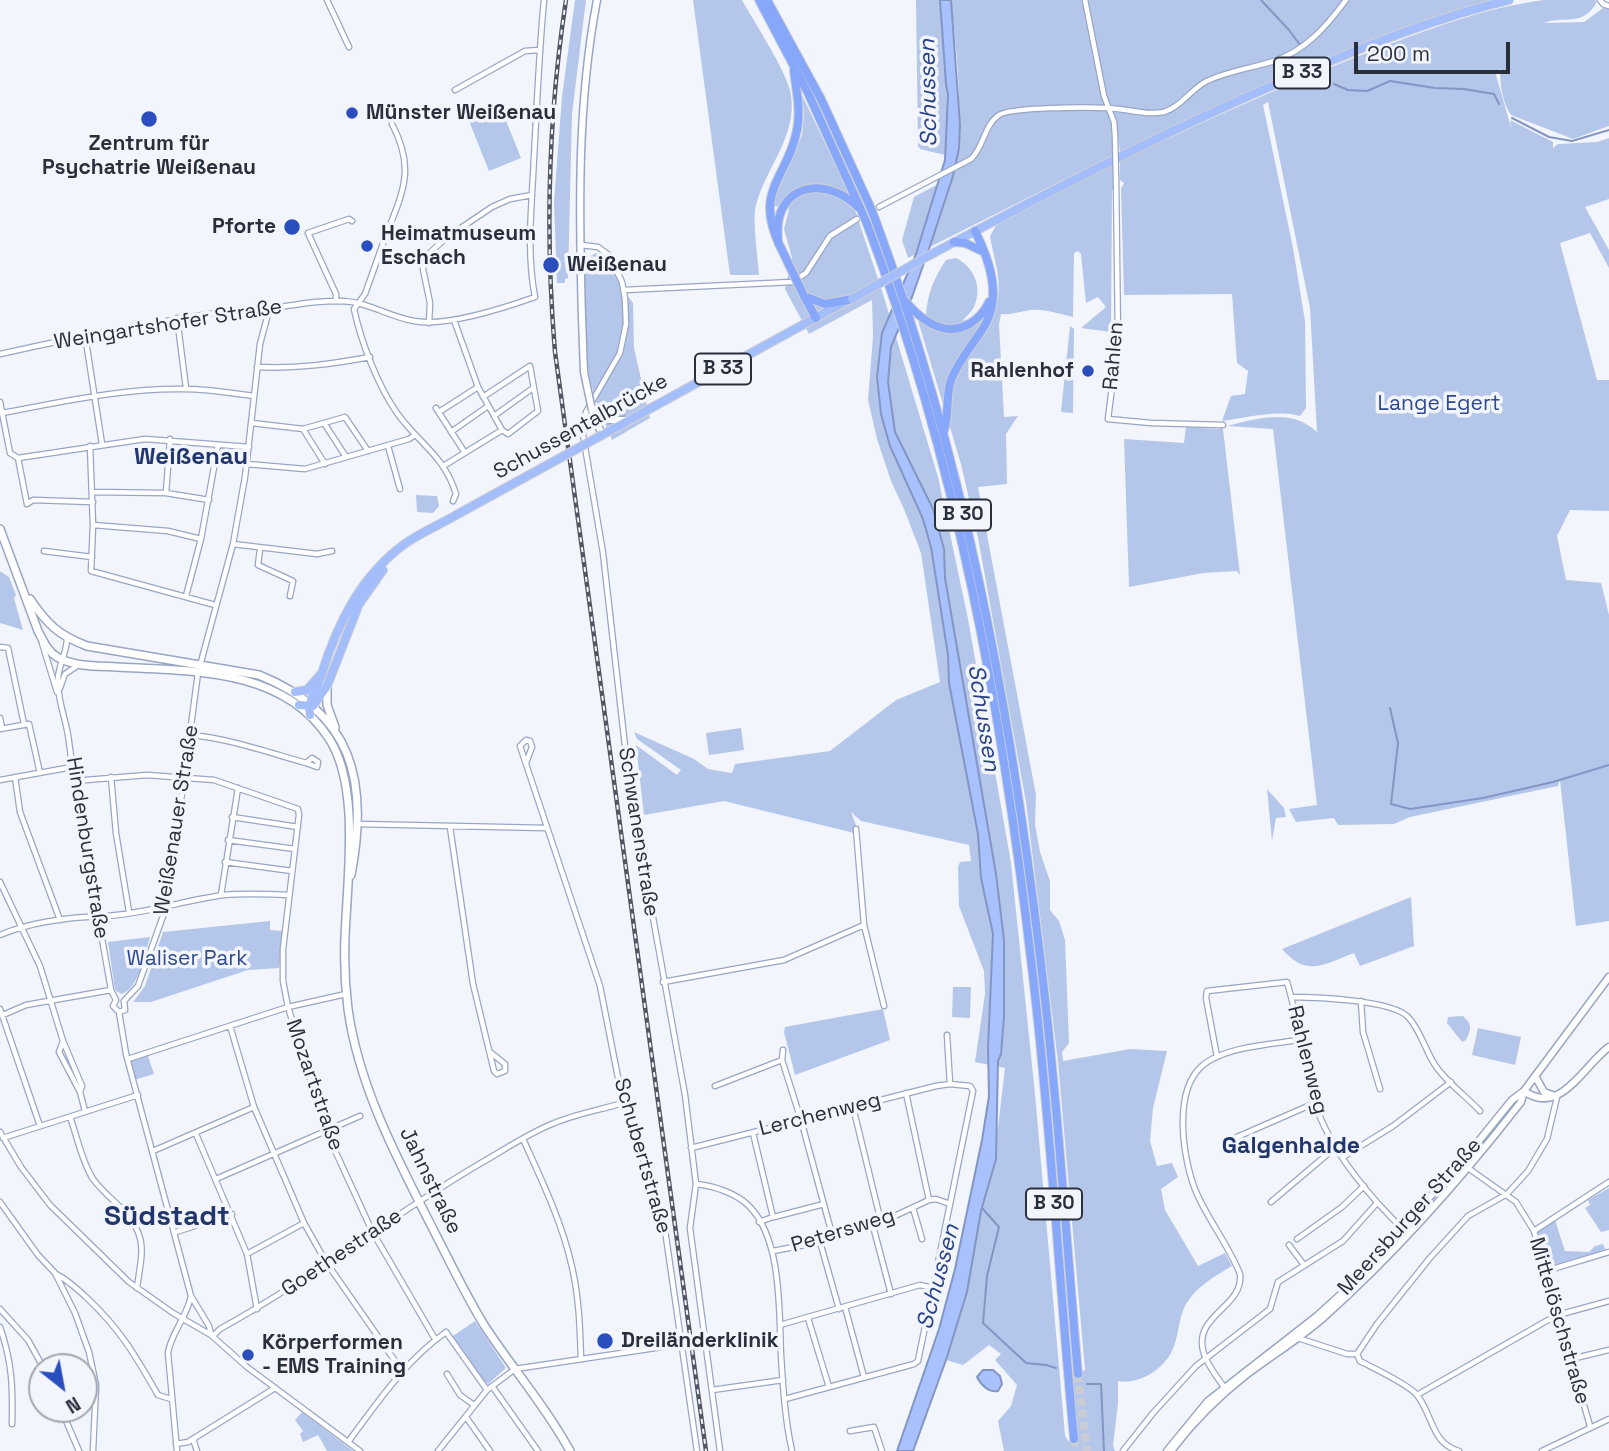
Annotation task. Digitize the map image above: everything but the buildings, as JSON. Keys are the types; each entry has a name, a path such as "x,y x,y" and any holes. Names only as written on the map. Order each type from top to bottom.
{"highway":[{"path":"759,0 797,61"},
{"path":"767,0 797,61 799,72 798,128 772,191 772,229 816,318"},
{"name":"B 30","path":"799,72 897,279 943,433 981,597 1010,746 1042,972 1077,1374"},
{"path":"779,244 778,219 789,199 800,191 810,187 823,187 865,207"},
{"name":"B 30","path":"871,222 940,456 985,657 1010,799 1033,970 1074,1439"},
{"path":"943,433 947,424 947,395 950,383 963,356 991,313 991,275 975,231"},
{"path":"954,242 965,243 984,252"},
{"path":"804,296 825,304 852,299"},
{"path":"902,298 916,314 936,327 957,329 979,317 987,309 992,296"}],"main road":[{"name":"B 33","path":"975,231 1113,159 1268,87 1417,27 1509,0"},
{"name":"Schussentalbrücke","path":"423,534 975,231"},
{"path":"0,529 38,631 52,653 62,660"},
{"name":"B 33","path":"308,707 340,626 362,586 390,556 408,541 423,534"},
{"name":"B 33","path":"336,731 327,705 327,686 347,630 368,590 387,565 423,534"},
{"path":"24,590 42,617 67,638"},
{"name":"Jahnstraße","path":"67,638 104,650 199,668 259,675 295,692 328,735 343,764 348,791 344,940 347,994 351,1024 364,1077 419,1201 475,1311 570,1451"},
{"name":"Jahnstraße","path":"62,660 80,664 199,668 258,684 308,707 336,731 347,751 353,772 358,824 347,897"},
{"path":"295,692 307,690 323,671"},
{"name":"B 33","path":"308,707 327,686"},
{"path":"349,824 358,824"}],"street":[{"path":"327,0 349,47"},
{"path":"429,323 430,303 422,269 424,258 446,238 492,207 510,199 532,195 544,0"},
{"path":"597,0 589,38 582,101 580,245 584,372 592,410 602,435"},
{"path":"1085,0 1107,108"},
{"path":"879,207 978,153 989,125 999,115 1010,111 1107,108 1143,113 1166,111 1204,82 1228,72 1275,61 1299,50 1333,17 1346,0"},
{"path":"1600,0 1603,5 1609,6"},
{"path":"455,90 525,51 539,50"},
{"name":"Rahlen","path":"1107,108 1114,122 1115,136 1118,339 1108,419 1223,425"},
{"path":"388,230 401,200 406,160 403,146 392,124"},
{"name":"Weingartshofer Straße","path":"0,354 177,318 257,307 269,310 295,304 336,301 359,303 405,319 429,323 454,320 535,298 530,266 532,195"},
{"path":"336,301 336,294 308,233 349,219 352,221"},
{"path":"624,290 792,282 806,273 830,236 857,219"},
{"path":"385,238 365,294 354,309 385,394 415,435 445,465 456,494 453,501"},
{"name":"Schwanenstraße","path":"580,245 598,247 609,256 620,275 624,290 624,340 611,372 586,412 583,435 603,553 630,790 685,1095 696,1184 690,1228 720,1451"},
{"name":"Weißenauer Straße","path":"124,1001 138,986 167,905 199,668 233,544 247,464 257,367 269,310"},
{"path":"177,318 186,388"},
{"path":"454,320 478,387 483,397 488,406 502,430 508,434 538,411 530,366 483,397"},
{"path":"85,335 103,444"},
{"path":"257,367 287,369 370,357"},
{"path":"465,453 437,410 478,387"},
{"path":"2,413 96,396 186,388 254,396"},
{"path":"494,416 533,388"},
{"path":"0,402 9,453 18,458 145,439 248,447"},
{"path":"451,432 488,406"},
{"path":"592,410 609,420 630,419"},
{"path":"252,423 303,429 345,417 368,451"},
{"path":"324,422 346,457"},
{"path":"303,429 325,464"},
{"path":"445,465 502,430"},
{"path":"247,464 305,469 388,446 415,435"},
{"path":"166,493 170,439"},
{"path":"186,596 201,539 218,445"},
{"path":"90,446 93,492 90,571 215,605"},
{"path":"388,446 400,489"},
{"path":"18,458 27,504 33,500 93,502"},
{"path":"93,492 166,493 209,500"},
{"path":"93,525 168,531 201,539"},
{"path":"233,544 317,554 332,551"},
{"path":"260,549 258,565 293,581 290,596"},
{"path":"44,551 92,557"},
{"name":"Hindenburgstraße","path":"38,631 59,695 69,740 97,915 111,990 116,1000 113,1009 119,1013 120,1029 191,1296"},
{"name":"Hindenburgstraße","path":"59,695 59,669 67,638"},
{"path":"0,647 8,648 24,724"},
{"path":"59,695 65,674 80,664"},
{"path":"0,719 1,728 29,724 32,728 40,773"},
{"path":"191,734 219,738 306,763"},
{"name":"Schubertstraße","path":"526,763 600,986 624,1103 664,1220 697,1451"},
{"path":"0,780 72,767"},
{"path":"74,781 147,775 185,776 214,780 238,788 221,895"},
{"path":"16,777 20,812 60,920"},
{"path":"111,777 116,833 129,912"},
{"name":"Mozartstraße","path":"238,788 298,809 283,967 288,1007 326,1131 372,1231 435,1339"},
{"path":"232,817 298,827"},
{"path":"358,824 546,828"},
{"path":"450,827 473,984 494,1071 497,1074 502,1073 506,1068 505,1064 490,1052"},
{"path":"856,829 864,925 884,1006"},
{"path":"228,840 295,849"},
{"path":"225,862 292,871"},
{"path":"0,883 40,966 63,1041 59,1052 80,1092 85,1111"},
{"path":"0,935 22,926 129,912 221,895 289,895"},
{"path":"663,982 784,960 864,925"},
{"name":"Meersburger Straße","path":"1169,1451 1209,1407 1245,1376 1298,1338 1364,1281 1408,1234 1464,1166 1512,1100 1524,1091 1609,977"},
{"name":"Rahlenweg","path":"1217,1057 1207,991 1287,982 1315,1103 1336,1147 1377,1203 1408,1234"},
{"path":"3,1015 26,1005 111,990"},
{"path":"128,1059 288,1007 347,994"},
{"path":"1292,997 1324,997 1360,1002 1408,1016 1435,1065 1480,1111"},
{"path":"116,1000 124,1001 126,1008 119,1013"},
{"path":"1360,1002 1363,1032 1380,1089"},
{"path":"0,1009 40,1126"},
{"path":"230,1026 254,1107 304,1223 326,1262 401,1371"},
{"path":"947,1035 950,1084"},
{"path":"1224,1387 1205,1358 1202,1344 1207,1324 1236,1294 1241,1281 1238,1268 1196,1193 1185,1152 1183,1117 1186,1093 1202,1066 1217,1057 1263,1045 1300,1041"},
{"path":"1524,1091 1543,1099 1557,1097 1609,1047"},
{"path":"783,1050 782,1060 832,1238"},
{"path":"1602,1052 1609,1059"},
{"path":"715,1086 782,1060"},
{"path":"1535,1076 1545,1092 1557,1097"},
{"path":"1343,1157 1393,1126 1451,1082"},
{"name":"Lerchenweg","path":"691,1148 906,1093 950,1084 970,1086 973,1091 950,1203"},
{"path":"785,1399 914,1364 918,1360 950,1203 929,1200 906,1093"},
{"path":"3,1138 138,1095"},
{"path":"1357,1354 1422,1267 1468,1216 1507,1194 1528,1171 1547,1139 1557,1097"},
{"name":"Goethestraße","path":"212,1335 295,1286 326,1262 419,1201 523,1139 551,1124 624,1103"},
{"path":"1237,1137 1315,1103"},
{"path":"153,1151 254,1107"},
{"path":"853,1107 881,1223"},
{"path":"70,1116 91,1175 100,1188 131,1217 139,1230 142,1252 137,1288"},
{"path":"216,1179 359,1116"},
{"path":"0,1132 21,1167 50,1205 137,1288 183,1320 212,1335 247,1367 360,1451"},
{"path":"752,1133 774,1217"},
{"path":"196,1134 247,1254 257,1309"},
{"path":"523,1139 553,1206 569,1256 577,1293 581,1359"},
{"path":"1271,1202 1336,1147"},
{"name":"Meersburger Straße","path":"1169,1451 1192,1418 1224,1387 1317,1316 1360,1278 1401,1228 1464,1166"},
{"name":"Mittelöschstraße","path":"1464,1166 1516,1202 1534,1231 1590,1426"},
{"path":"1534,1231 1609,1182"},
{"path":"696,1184 708,1185 735,1196 750,1207 773,1251 783,1380 792,1451"},
{"path":"1297,1240 1342,1207 1364,1186"},
{"name":"Petersweg","path":"773,1251 820,1242 873,1226 929,1200"},
{"path":"0,1202 38,1255 55,1273 75,1313 89,1352 96,1385 93,1451"},
{"path":"1123,1451 1162,1402 1205,1358 1266,1313 1272,1305 1278,1282 1343,1241 1377,1203"},
{"path":"759,1222 824,1204"},
{"name":"Petersweg","path":"913,1208 922,1239"},
{"path":"176,1233 232,1214"},
{"path":"247,1254 304,1223"},
{"path":"873,1226 891,1294"},
{"path":"820,1242 864,1377"},
{"path":"1289,1245 1304,1265"},
{"path":"1546,1271 1609,1252"},
{"path":"55,1273 66,1279 110,1320 132,1349 158,1395 171,1399"},
{"path":"780,1325 920,1285 933,1288"},
{"path":"177,1451 168,1353 191,1296"},
{"path":"191,1296 212,1335"},
{"path":"1417,1395 1548,1320 1609,1300"},
{"path":"0,1310 28,1340 35,1353"},
{"path":"808,1318 829,1387"},
{"path":"0,1326 10,1356 13,1382 12,1424"},
{"path":"348,1442 401,1371 446,1332 538,1451"},
{"path":"1298,1338 1347,1354 1357,1354"},
{"path":"438,1451 489,1388 515,1369 682,1344"},
{"path":"1571,1359 1609,1350"},
{"path":"1357,1354 1360,1361 1417,1395 1438,1437 1452,1450 1460,1451"},
{"path":"447,1374 460,1395 474,1405"},
{"path":"712,1391 783,1380"},
{"path":"176,1444 193,1439 275,1388"},
{"path":"466,1418 490,1451"},
{"path":"1542,1451 1609,1419"},
{"path":"67,1423 79,1451"},
{"path":"850,1431 874,1427 882,1451"},
{"path":"193,1439 197,1451"}],"green space":[{"path":"575,0 586,0 572,114 568,278 565,283 557,283 554,202 562,97"},
{"path":"693,0 742,0 789,86 792,110 789,125 756,205 759,275 730,275"},
{"path":"916,0 940,0 948,95 945,155 920,149 918,146"},
{"path":"951,0 1495,0 1426,21 1336,55 1120,152 1116,120 1111,121 1113,155 908,258 902,240 914,197 953,176 957,154 959,110"},
{"name":"Lange Egert","path":"1544,0 1597,2 1579,18 1544,23 1584,22 1603,8 1609,8 1609,126 1573,139 1511,115 1502,93 1500,68 1496,75 1512,131 1510,120 1553,142 1553,148 1558,144 1597,142 1609,138 1609,199 1585,207 1609,250 1609,268 1590,233 1560,243 1597,380 1609,380 1609,511 1570,510 1557,536 1566,580 1601,583 1609,615 1609,921 1576,926 1560,780 1558,786 1410,817 1394,824 1338,825 1334,818 1296,822 1289,809 1317,805 1273,429 1227,426 1263,418 1286,417 1317,432 1310,308 1268,102 1263,105 1293,248 1305,321 1306,408 1300,416 1272,414 1222,421 1231,396 1245,394 1248,371 1237,363 1232,294 1124,295 1121,189 1124,183 1120,180 1120,161 1284,87 1444,25 1503,7"},
{"path":"801,93 850,195 883,294 938,477 968,619 1011,863 1035,1094 1065,1435 1068,1441 1078,1437 1072,1377 1085,1370 1058,1062 1026,802 978,538 961,464 916,314 946,329 993,315 999,284 990,236 997,224 1113,163 1115,190 1112,190 1111,332 1081,328 1106,307 1098,297 1086,303 1081,254 1078,251 1074,253 1073,317 1036,310 1001,314 999,324 1004,417 1018,416 1006,434 1007,484 978,487 1036,795 1035,824 1040,852 1050,881 1050,910 1059,921 1065,940 1069,1043 1062,1052 1063,1061 1130,1049 1167,1051 1153,1108 1150,1141 1157,1166 1172,1163 1178,1177 1161,1189 1165,1210 1198,1266 1225,1253 1232,1266 1206,1282 1190,1298 1181,1315 1174,1346 1163,1364 1142,1378 1118,1381 1113,1446 1115,1451 1004,1451 998,1421 1011,1406 1017,1385 995,1360 1001,1354 989,1345 963,1365 946,1360 967,1292 981,1211 993,1170 1005,1068 975,1062 985,994 984,971 959,906 958,867 960,862 971,861 969,845 861,821 851,812 856,825 854,833 724,801 644,815 636,745 677,775 681,770 637,739 634,732 694,759 708,769 732,773 735,764 830,751 896,700 940,682 921,553 891,481 868,400 873,336 872,300 809,334 785,289 792,258 784,229 789,209 774,206 802,135 804,113"},
{"path":"501,108 521,158 489,171 469,121"},
{"path":"596,253 608,261 621,287 633,303 634,348 650,418 612,440 591,384 585,339 584,265 586,259"},
{"path":"956,258 968,267 975,278 977,300 962,321 974,317 960,324 947,325 921,313 926,314 930,292 946,260"},
{"path":"1070,326 1074,329 1073,413 1061,412"},
{"path":"1220,426 1223,429 1240,575 1237,571 1203,573 1129,587 1124,439 1184,443 1186,427 1219,429"},
{"path":"416,495 437,496 439,506 433,513 417,512"},
{"path":"0,571 9,577 16,595 14,598 23,630 0,623"},
{"path":"741,728 744,750 709,755 706,733"},
{"path":"1267,789 1284,808 1286,817 1276,818 1272,841"},
{"path":"1411,897 1414,946 1360,966 1354,953 1325,964 1308,966 1291,958 1282,949"},
{"name":"Waliser Park","path":"270,921 270,930 284,931 279,968 248,970 151,1002 133,1002 145,986 163,932"},
{"path":"150,937 136,979 127,991 121,994 115,990 108,942"},
{"path":"953,987 971,987 970,1018 952,1017"},
{"path":"883,1009 890,1040 795,1075 785,1027"},
{"path":"1463,1016 1470,1027 1466,1040 1462,1042 1447,1023 1448,1017"},
{"path":"1478,1028 1521,1037 1515,1065 1472,1055"},
{"path":"147,1053 154,1074 134,1080 128,1059"},
{"path":"1609,1188 1609,1230 1601,1232 1585,1208 1590,1205 1588,1200"},
{"path":"1554,1217 1565,1251 1589,1252 1595,1246 1603,1244 1607,1253 1546,1271 1534,1231"},
{"path":"475,1321 506,1368 488,1384 479,1376 453,1336"},
{"path":"302,1412 353,1451 327,1451 318,1435 303,1442 300,1434 303,1431 295,1420"}],"shaded area":[{"path":"940,0 951,0 960,125 959,148 953,176 931,243 891,347 888,382 895,432 933,509 944,549 945,578 996,874 1004,940 1004,1017 998,1061 996,1159 981,1211 967,1292 913,1451 897,1451 939,1329 955,1269 989,1096 988,1048 993,934 981,878 978,834 949,683 948,655 931,547 923,519 890,446 881,414 877,377 882,333 916,254 945,160 948,95"},
{"path":"983,1370 993,1370 1000,1376 1002,1384 998,1391 988,1390 981,1383 977,1377"}],"waterway":[{"path":"1261,0 1300,45"},
{"path":"1334,84 1348,90 1367,91 1390,81 1435,88 1464,89 1494,94 1499,104"},
{"path":"1512,118 1549,137 1572,141 1609,130"},
{"path":"1390,708 1398,743 1391,804 1410,809 1483,798 1553,782 1609,765"},
{"path":"982,1208 999,1227 987,1276 983,1323 1026,1363 1056,1368"},
{"path":"1087,1384 1101,1384 1104,1451"}],"tunnel":[{"path":"1078,1374 1087,1451"},
{"path":"1074,1439 1076,1451"}],"railway":[{"path":"566,0 555,88 550,176 550,264 555,352 706,1451"}],"place":[{"name":"Münster Weißenau","path":"352,113"},
{"name":"Zentrum für Psychatrie Weißenau","path":"149,119"},
{"name":"Pforte","path":"292,227"},
{"name":"Heimatmuseum Eschach","path":"367,246"},
{"name":"Weißenau","path":"551,265"},
{"name":"Rahlenhof","path":"1088,371"},
{"name":"Dreiländerklinik","path":"605,1341"},
{"name":"Körperformen - EMS Training","path":"248,1355"}],"district":[{"name":"Weißenau","path":"191,457"},
{"name":"Galgenhalde","path":"1291,1147"},
{"name":"Südstadt","path":"167,1217"}],"water label":[{"name":"Schussen","path":"929,93"},
{"name":"Schussen","path":"983,718"},
{"name":"Schussen","path":"939,1277"}]}
